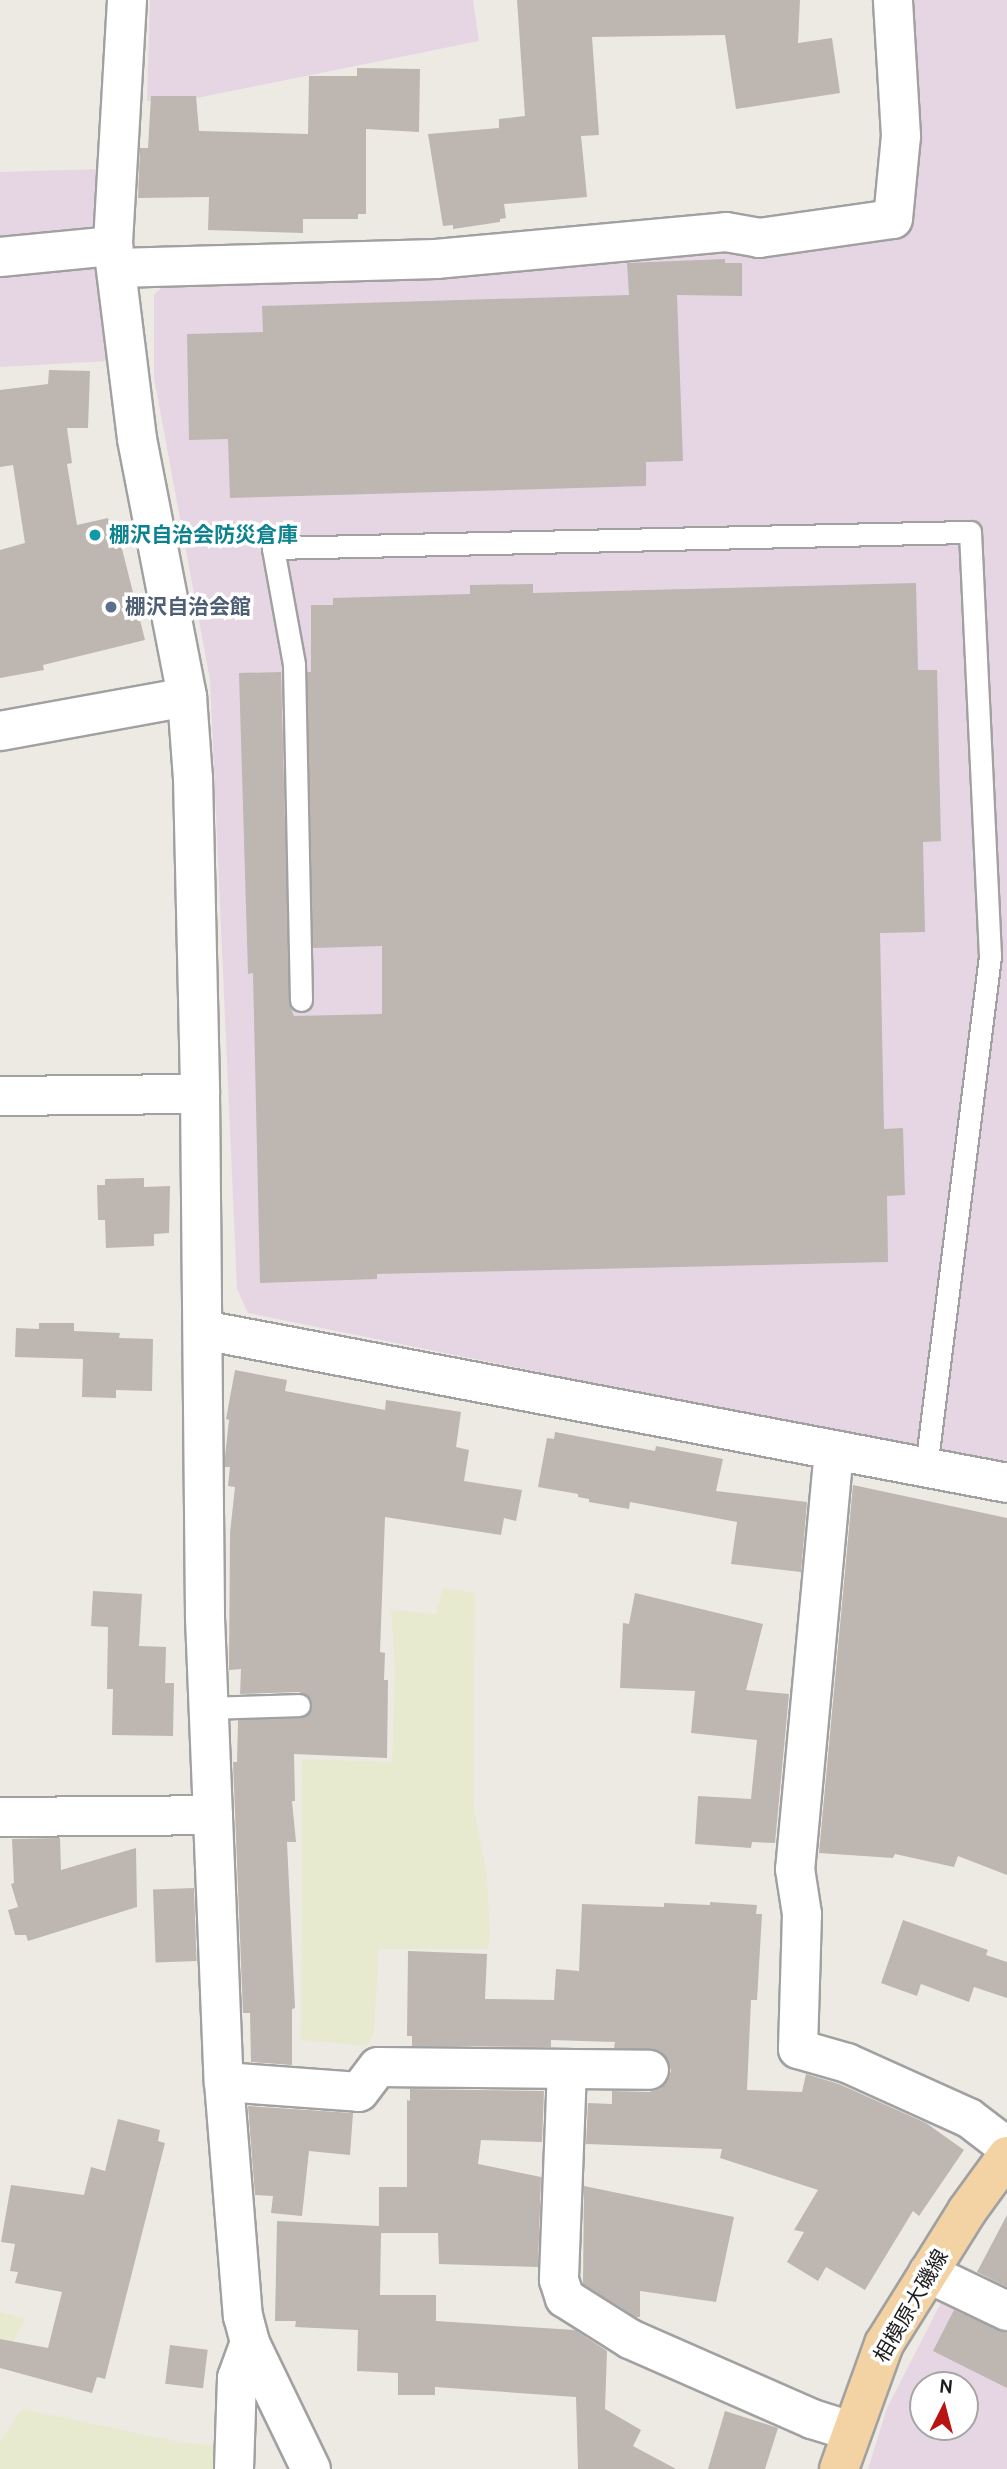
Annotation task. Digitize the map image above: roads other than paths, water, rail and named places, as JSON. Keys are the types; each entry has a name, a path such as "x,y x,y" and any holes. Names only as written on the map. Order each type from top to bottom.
{"main road":[{"name":"相模原大磯線","path":"839,2469 884,2344 967,2211 1007,2156"}],"street":[{"path":"127,0 115,257 136,439 187,696 192,778 200,1094 209,1708 224,2082 243,2316 250,2343 311,2469"},
{"path":"0,257 436,259 726,232 759,238 893,219 901,136 893,0"},
{"path":"0,731 187,696"},
{"path":"0,1096 200,1094"},
{"path":"202,1330 1007,1483"},
{"path":"834,1450 794,1869 802,1914 798,2049 847,2063 969,2118 1007,2147"},
{"path":"0,1817 213,1815"},
{"path":"224,2082 359,2092 378,2067 649,2070"},
{"path":"567,2069 559,2280 565,2298 630,2339 812,2419 851,2431"},
{"path":"929,2273 1007,2311"},
{"path":"234,2469 237,2378 250,2343"}],"lane":[{"path":"302,1000 294,664 273,548 970,532 990,956 926,1468"},
{"path":"209,1708 299,1705"}],"place":[{"name":"棚沢自治会防災倉庫","path":"95,535"},
{"name":"棚沢自治会館","path":"111,607"}]}
